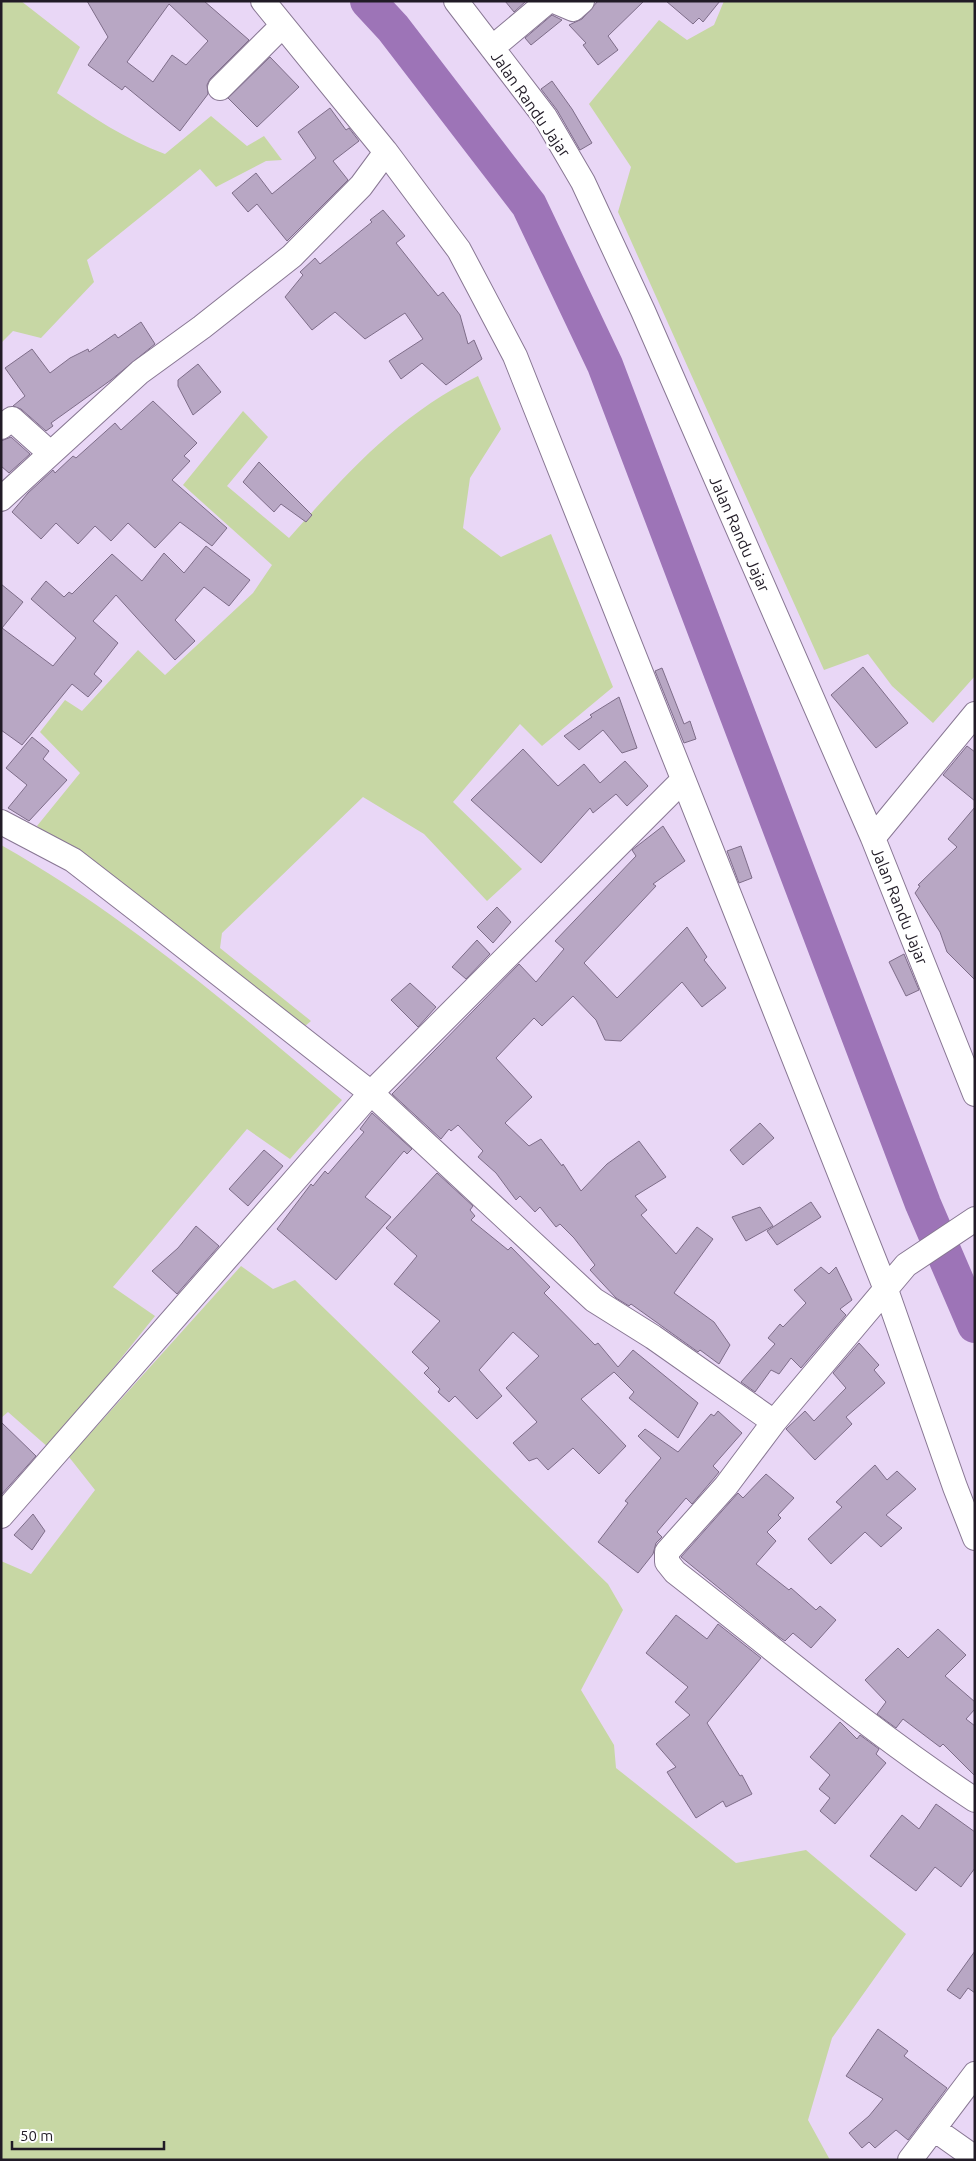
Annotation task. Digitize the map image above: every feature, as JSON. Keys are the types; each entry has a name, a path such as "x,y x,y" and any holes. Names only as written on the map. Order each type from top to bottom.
{"street":[{"path":"263,1 386,152 459,250 515,356 682,781 886,1287 954,1488 975,1538"},
{"name":"Jalan Randu Jajar","path":"456,1 501,40 583,182 643,311 873,838 975,1094"},
{"path":"501,40 548,1"},
{"path":"554,1 573,9 582,1"},
{"path":"220,88 282,26"},
{"path":"1,499 140,372 202,327 292,256 361,186 386,152"},
{"path":"1,427 12,419 50,453"},
{"path":"873,838 975,714"},
{"path":"1,1516 371,1093 509,952 682,781"},
{"path":"1,822 73,860 371,1093 519,1233 594,1300 653,1337 774,1422"},
{"path":"975,1219 906,1265 774,1422 726,1486 667,1552 667,1562 675,1572 855,1713 975,1800"},
{"path":"910,2160 975,2074"},
{"path":"934,2129 975,2158"}],"green space":[{"path":"1,1 21,1 80,47 57,93 123,135 165,154 211,116 247,146 264,136 282,160 266,161 216,187 200,169 87,260 94,282 41,338 13,331 1,343"},
{"path":"724,1 975,1 975,676 933,723 892,686 868,654 824,670 618,212 631,167 589,104 659,20 687,40 714,25"},
{"path":"478,376 501,429 470,478 463,528 501,557 551,534 613,687 542,746 520,724 453,802 522,869 487,901 424,834 363,797 222,933 220,948 311,1021 298,1032 89,864 37,826 80,773 40,732 65,700 82,711 138,650 165,675 253,593 272,565 183,485 243,411 268,437 227,486 289,538 353,468 399,427 423,408"},
{"path":"1,845 47,872 135,932 261,1032 342,1100 290,1159 247,1129 113,1287 155,1316 49,1448 8,1412 1,1418"},
{"path":"241,1266 273,1289 295,1280 608,1584 623,1610 581,1690 614,1745 616,1768 736,1863 806,1850 906,1934 832,2038 808,2120 830,2160 1,2160 1,1561 31,1574 95,1490 69,1457"}],"building":[{"path":"87,1 204,1 249,40 210,79 207,85 208,94 180,131 125,86 122,90 88,65 108,37","holes":["169,4 208,41 186,65 172,55 153,82 127,62"]},
{"path":"505,1 526,1 514,12"},
{"path":"598,1 644,1 608,36 618,50 598,65 583,45 586,43 569,25 582,19"},
{"path":"666,1 720,1 703,22 699,18 693,24"},
{"path":"552,15 562,20 531,45 525,38"},
{"path":"270,57 299,87 257,127 228,98"},
{"path":"552,81 572,109 592,143 580,150 557,110 541,89"},
{"path":"330,108 346,130 349,128 359,141 333,161 348,180 287,241 257,204 248,212 232,193 256,173 272,194 316,158 298,132"},
{"path":"383,210 405,236 396,243 438,296 443,292 460,315 468,344 474,340 482,359 446,385 422,363 401,379 389,361 423,339 405,313 365,339 335,312 312,330 285,297 303,275 300,272 315,258 320,264 372,222 370,220"},
{"path":"141,322 155,344 111,380 51,423 53,426 46,431 21,409 13,406 25,396 5,368 32,349 50,373 70,358 88,349 89,352 115,334 118,338"},
{"path":"198,364 221,392 193,415 178,386 178,380"},
{"path":"153,401 197,443 184,456 190,461 172,480 227,528 212,546 180,522 155,548 128,523 111,541 95,526 78,544 56,523 41,539 12,512 28,493 53,470 55,473 73,456 76,458 115,423 121,430"},
{"path":"11,437 30,454 9,473 1,466 1,441"},
{"path":"259,462 312,515 306,522 281,504 274,512 243,482"},
{"path":"206,546 250,580 229,606 204,587 175,620 195,641 175,660 116,595 93,621 118,643 94,674 102,681 88,697 72,684 22,745 1,730 1,584 23,602 2,628 53,666 76,638 31,599 46,581 64,597 69,592 72,594 112,554 142,581 164,553 184,573"},
{"path":"863,667 908,723 876,748 831,695"},
{"path":"662,668 684,724 690,721 696,739 684,743 655,671"},
{"path":"619,697 637,748 622,753 603,730 579,750 564,736 592,717 590,715"},
{"path":"32,737 49,751 43,759 67,780 29,821 8,808 27,785 6,768"},
{"path":"967,746 975,752 975,801 943,775"},
{"path":"523,749 558,786 584,764 600,783 625,761 648,786 627,806 616,794 593,813 590,808 541,863 471,800"},
{"path":"975,807 975,980 947,952 940,932 915,893 920,886 918,885 957,847 948,839"},
{"path":"663,826 685,861 653,884 656,886 584,963 617,998 687,927 707,957 704,960 726,988 702,1007 682,982 621,1041 605,1040 596,1020 573,996 542,1026 534,1018 496,1058 532,1097 505,1123 529,1146 541,1139 562,1166 563,1164 581,1191 607,1164 639,1141 666,1177 635,1196 647,1210 641,1215 676,1254 697,1227 713,1239 674,1293 714,1322 730,1345 719,1364 700,1350 698,1352 631,1304 629,1306 616,1298 590,1270 595,1265 574,1238 560,1224 556,1227 540,1207 535,1212 520,1196 516,1200 496,1173 478,1157 483,1151 458,1125 451,1131 449,1129 441,1139 392,1094 519,964 536,982 564,949 555,941 636,856 632,850"},
{"path":"741,846 752,878 739,883 727,851"},
{"path":"497,907 511,922 493,943 477,927"},
{"path":"477,940 490,954 466,979 452,967"},
{"path":"904,954 919,990 906,996 889,962"},
{"path":"410,983 436,1007 418,1027 391,1000"},
{"path":"372,1113 412,1149 407,1154 404,1151 365,1197 391,1217 336,1280 277,1229 311,1184 313,1186 325,1171 328,1174 364,1132 360,1129"},
{"path":"760,1123 774,1138 743,1165 730,1150"},
{"path":"264,1150 283,1166 248,1206 229,1189"},
{"path":"437,1173 473,1206 470,1210 475,1216 471,1220 508,1250 511,1247 550,1287 544,1293 595,1345 598,1343 618,1367 633,1350 698,1403 678,1438 629,1398 634,1392 614,1372 581,1399 626,1446 599,1474 573,1448 548,1470 537,1458 529,1461 513,1443 537,1422 506,1388 539,1356 513,1332 479,1370 502,1396 477,1419 455,1396 449,1402 438,1392 440,1389 424,1373 429,1368 412,1352 440,1321 394,1284 417,1256 386,1228"},
{"path":"811,1202 821,1217 777,1245 767,1231"},
{"path":"760,1207 773,1226 746,1241 732,1217"},
{"path":"196,1226 219,1246 177,1294 152,1271 178,1248"},
{"path":"821,1267 829,1274 836,1267 852,1300 840,1309 846,1315 801,1368 791,1358 779,1374 771,1370 755,1392 741,1382 775,1344 768,1338 780,1324 783,1327 806,1303 794,1290"},
{"path":"859,1343 879,1365 874,1370 885,1383 846,1417 852,1424 815,1460 786,1429 805,1411 814,1421 846,1388 833,1373"},
{"path":"718,1411 742,1433 713,1466 719,1472 692,1504 686,1498 657,1532 662,1537 656,1543 653,1554 638,1573 598,1542 628,1503 625,1501 661,1458 638,1436 645,1429 678,1452 711,1414 714,1416"},
{"path":"1,1422 36,1456 1,1495"},
{"path":"875,1465 887,1480 897,1471 916,1489 886,1515 902,1528 881,1547 865,1532 831,1564 808,1539 842,1507 836,1502"},
{"path":"766,1474 794,1498 778,1515 781,1518 767,1532 776,1541 756,1564 789,1590 791,1588 816,1610 820,1606 836,1620 811,1648 793,1633 785,1641 779,1637 681,1557 738,1493 743,1498"},
{"path":"33,1514 45,1531 32,1550 14,1535"},
{"path":"676,1615 707,1639 718,1624 761,1658 707,1723 740,1776 742,1775 752,1794 726,1807 723,1801 696,1818 667,1772 676,1767 656,1744 690,1715 675,1702 688,1687 646,1653"},
{"path":"938,1629 966,1655 945,1676 975,1702 975,1709 966,1719 975,1726 975,1776 943,1744 940,1747 903,1719 896,1728 877,1714 886,1702 865,1680 898,1648 908,1658"},
{"path":"840,1722 857,1739 860,1735 879,1749 876,1754 886,1763 835,1824 820,1811 830,1798 819,1789 830,1775 810,1757"},
{"path":"936,1804 975,1832 975,1868 961,1887 935,1867 916,1891 870,1856 902,1815 919,1829"},
{"path":"975,1951 975,1993 968,1988 960,1999 947,1990"},
{"path":"878,2029 908,2051 904,2056 947,2088 908,2140 896,2130 875,2148 869,2142 862,2148 849,2133 869,2116 883,2099 846,2076"}],"waterway":[{"path":"368,1 393,28 529,205 605,365 923,1204 975,1325"}]}
